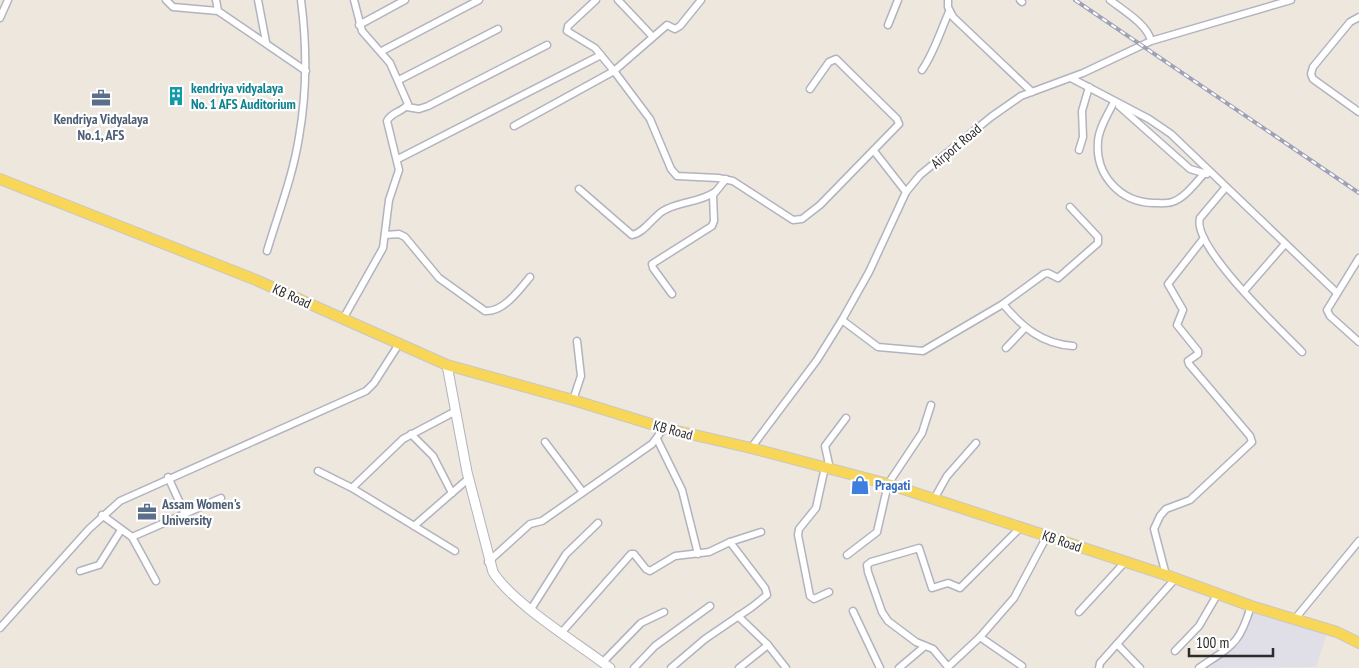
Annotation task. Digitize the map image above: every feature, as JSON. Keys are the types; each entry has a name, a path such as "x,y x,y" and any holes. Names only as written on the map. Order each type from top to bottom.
{"main road":[{"name":"KB Road","path":"0,180 256,280 447,365 573,400 664,428 751,448 888,484 1170,577 1251,606 1337,632 1359,643"},
{"path":"447,365 454,412 488,562 501,584 607,665"}],"street":[{"path":"0,18 8,0"},
{"path":"166,0 172,7 218,11 306,71"},
{"path":"216,0 218,11"},
{"path":"258,0 266,42"},
{"path":"267,251 299,139 306,71 301,0"},
{"path":"354,0 359,25 367,37 382,52 399,80 408,100 407,106"},
{"path":"359,25 405,0"},
{"path":"382,52 479,0"},
{"path":"618,0 652,36"},
{"path":"514,126 614,71 667,24 675,29 680,26 701,0"},
{"path":"888,25 898,0"},
{"path":"922,70 933,53 936,41 949,12 948,0"},
{"path":"1110,0 1142,26 1150,35 1152,41"},
{"name":"Airport Road","path":"751,448 817,360 842,320 868,272 906,192 920,176 991,117 1010,102 1071,78 1152,41 1291,0"},
{"path":"594,1 567,28 571,35 591,45 601,55 650,119 674,173 681,177 726,179 740,184 788,217 798,220 820,205 897,127 898,121 843,63 836,59 831,60 810,90"},
{"path":"949,12 1032,92"},
{"path":"1359,17 1350,22 1313,67 1311,74 1313,79 1359,112"},
{"path":"399,80 498,30"},
{"path":"343,319 378,261 385,235 390,200 399,170 398,159 387,121 390,116 407,106 419,108 428,106 547,45"},
{"path":"398,159 601,55"},
{"path":"1071,78 1149,119 1171,134 1336,293"},
{"path":"1079,150 1083,137 1082,111 1089,87"},
{"path":"1112,100 1190,170 1213,175"},
{"path":"1112,100 1100,131 1098,146 1100,163 1107,177 1122,195 1138,202 1171,203 1184,194 1204,174"},
{"path":"874,151 906,192"},
{"path":"579,189 632,236 665,210 700,200 715,192 726,179"},
{"path":"1226,187 1200,218 1198,224 1204,238 1220,265 1302,352"},
{"path":"672,294 652,264 712,226 715,192"},
{"path":"842,320 878,347 918,352 928,349 1002,304 1046,273 1058,278 1098,243 1098,237 1070,207"},
{"path":"385,235 399,234 405,237 439,278 485,311 494,310 503,305 530,277"},
{"path":"1099,668 1100,663 1170,577 1154,529 1160,516 1166,509 1190,500 1252,442 1250,436 1189,364 1188,361 1198,354 1198,351 1177,325 1183,310 1168,284 1204,238"},
{"path":"1244,291 1285,244"},
{"path":"1359,258 1328,306 1328,313 1359,342"},
{"path":"1002,304 1025,328 1054,344 1073,346"},
{"path":"1006,348 1025,328"},
{"path":"573,400 581,376 577,341"},
{"path":"0,628 102,515 126,497 366,391 374,384 399,344"},
{"path":"846,555 875,535 888,484 922,433 931,405"},
{"path":"352,488 395,445 411,434 454,412"},
{"path":"829,592 814,599 810,596 798,535 799,529 816,508 827,468 825,446 846,418"},
{"path":"488,562 530,524 542,521 657,439 664,428"},
{"path":"411,434 433,456 452,493"},
{"path":"657,439 682,490 698,554"},
{"path":"545,442 582,491"},
{"path":"934,499 947,476 976,443"},
{"path":"318,471 352,488 455,551"},
{"path":"168,477 185,514"},
{"path":"414,526 468,479"},
{"path":"132,537 221,498"},
{"path":"102,515 132,537 156,581"},
{"path":"531,608 566,554 598,523"},
{"path":"1021,527 960,588 948,583 932,588 919,548 879,558 868,565 868,572 885,617 892,624 925,646 933,649 948,668 980,637 1018,593 1047,536"},
{"path":"80,571 100,565 121,530"},
{"path":"562,632 630,554 634,554 646,569 650,571 675,556 709,552 730,542 761,532"},
{"path":"1294,620 1359,541"},
{"path":"672,668 705,638 752,607 767,593 730,542"},
{"path":"1079,612 1125,562"},
{"path":"1175,651 1199,626 1218,595"},
{"path":"634,668 654,646 710,606"},
{"path":"1199,668 1237,642 1243,632 1251,606"},
{"path":"853,611 880,668"},
{"path":"607,665 641,623 664,612"},
{"path":"738,616 768,645 786,668"},
{"path":"980,637 1022,666"},
{"path":"1117,644 1140,668"},
{"path":"739,668 768,645"},
{"path":"899,668 925,646"}],"shaded area":[{"path":"1244,608 1327,634 1316,667 1206,668 1205,666 1240,644"}],"railway":[{"path":"1075,0 1359,193"}],"place":[{"name":"kendriya vidyalaya No. 1 AFS Auditorium","path":"176,96"},
{"name":"Kendriya Vidyalaya No.1, AFS","path":"101,98"},
{"name":"Pragati","path":"860,485"},
{"name":"Assam Women's University","path":"147,512"}]}
